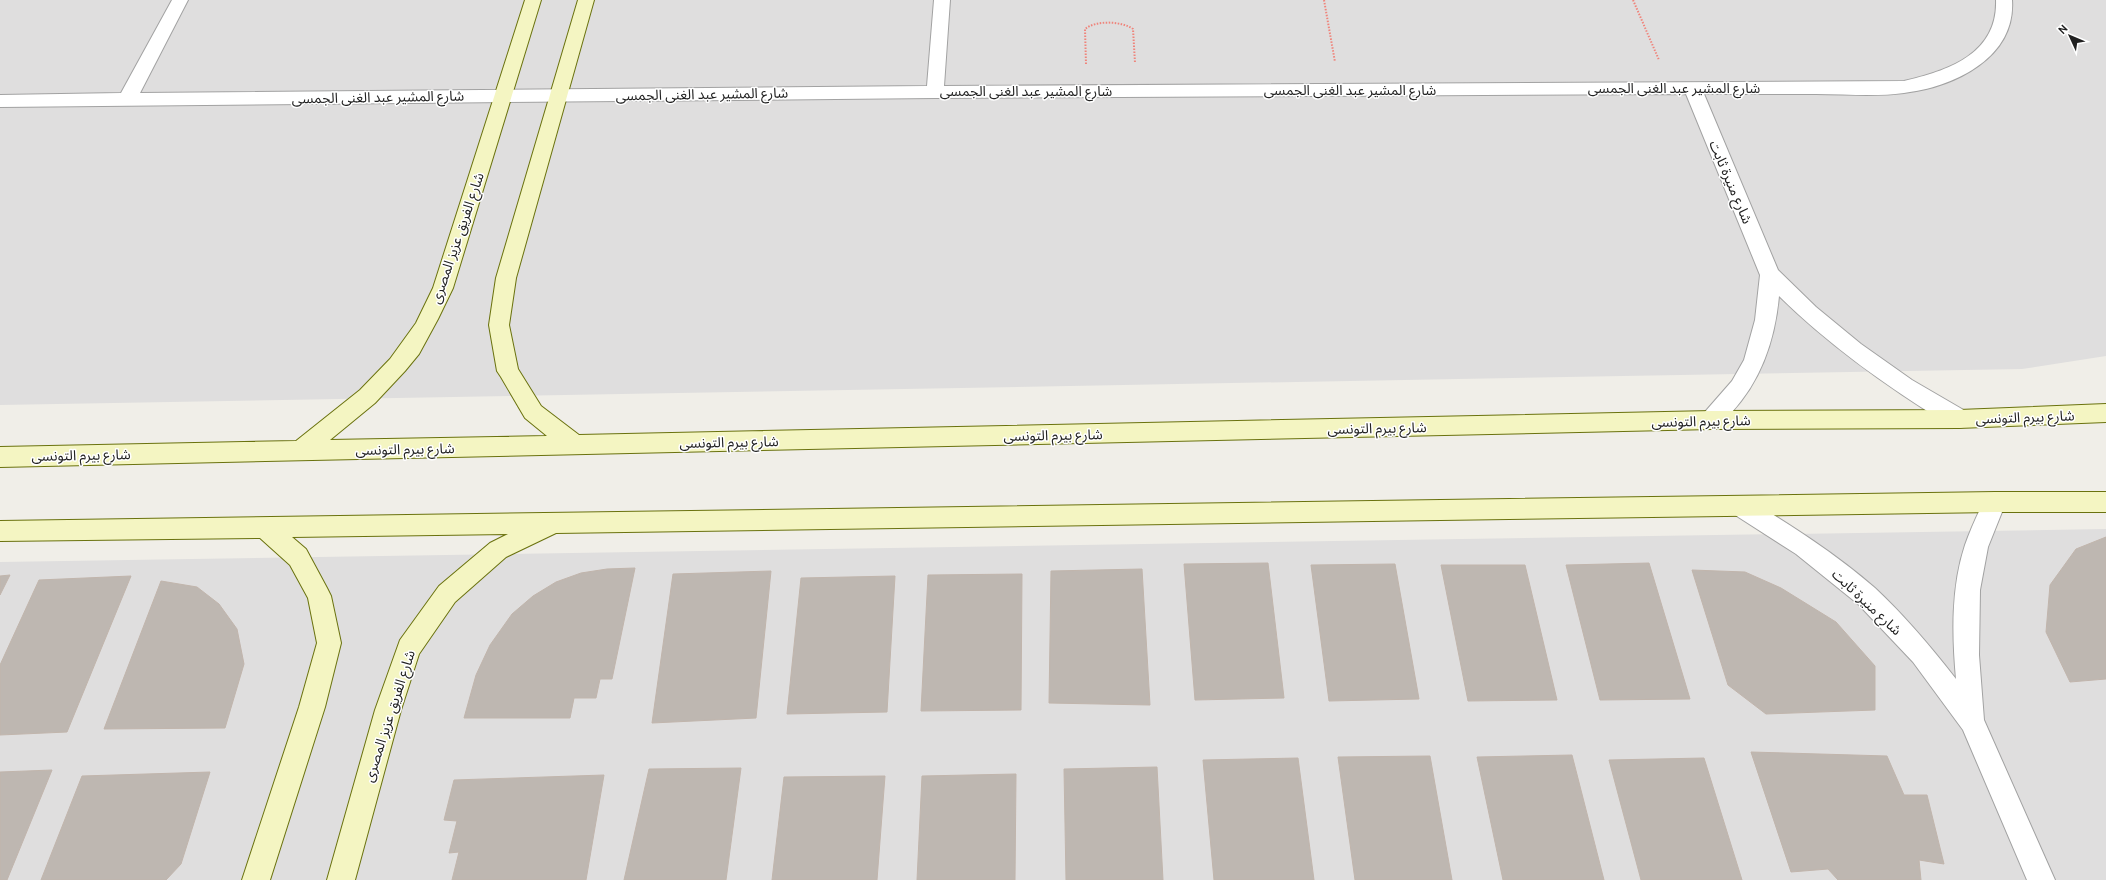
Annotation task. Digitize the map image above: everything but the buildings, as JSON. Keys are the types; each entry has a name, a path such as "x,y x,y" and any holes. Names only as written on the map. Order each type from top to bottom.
{"street":[{"path":"127,100 180,0"},
{"name":"شارع الفريق عزيز المصرى","path":"299,451 350,414 391,373 423,330 443,288 533,0"},
{"path":"575,445 533,412 508,371 499,325 506,278 586,0"},
{"path":"935,92 942,0"},
{"name":"شارع المشير عبد الغنى الجمسى","path":"0,101 935,92 1904,87 1946,77 1978,59 1998,35 2005,8 2004,0"},
{"name":"شارع منيرة ثابت","path":"1692,88 1770,276 1809,313 1854,350 1904,386 1959,419"},
{"name":"شارع منيرة ثابت","path":"1712,420 1740,388 1758,352 1768,314 1770,276"},
{"name":"شارع بيرم التونسى","path":"0,457 1712,420 1959,419 2106,413"},
{"path":"0,531 1995,502 2106,502"},
{"name":"شارع منيرة ثابت","path":"1972,721 1965,657 1966,599 1976,547 1995,502"},
{"name":"شارع منيرة ثابت","path":"1740,506 1804,546 1866,596 1922,654 1972,721 2041,880"},
{"name":"شارع الفريق عزيز المصرى","path":"340,880 388,710 409,648 447,594 498,550 556,522"},
{"path":"256,880 312,707 329,643 319,596 298,557 265,527"}],"path":[{"path":"1324,0 1340,90"},
{"path":"1633,0 1671,88"},
{"path":"1087,91 1085,29 1092,24 1126,24 1133,29 1137,91"}],"shaded area":[{"path":"0,0 2106,0 2106,356 2022,369 0,405"},
{"path":"2106,529 2106,880 0,880 0,562"}]}
